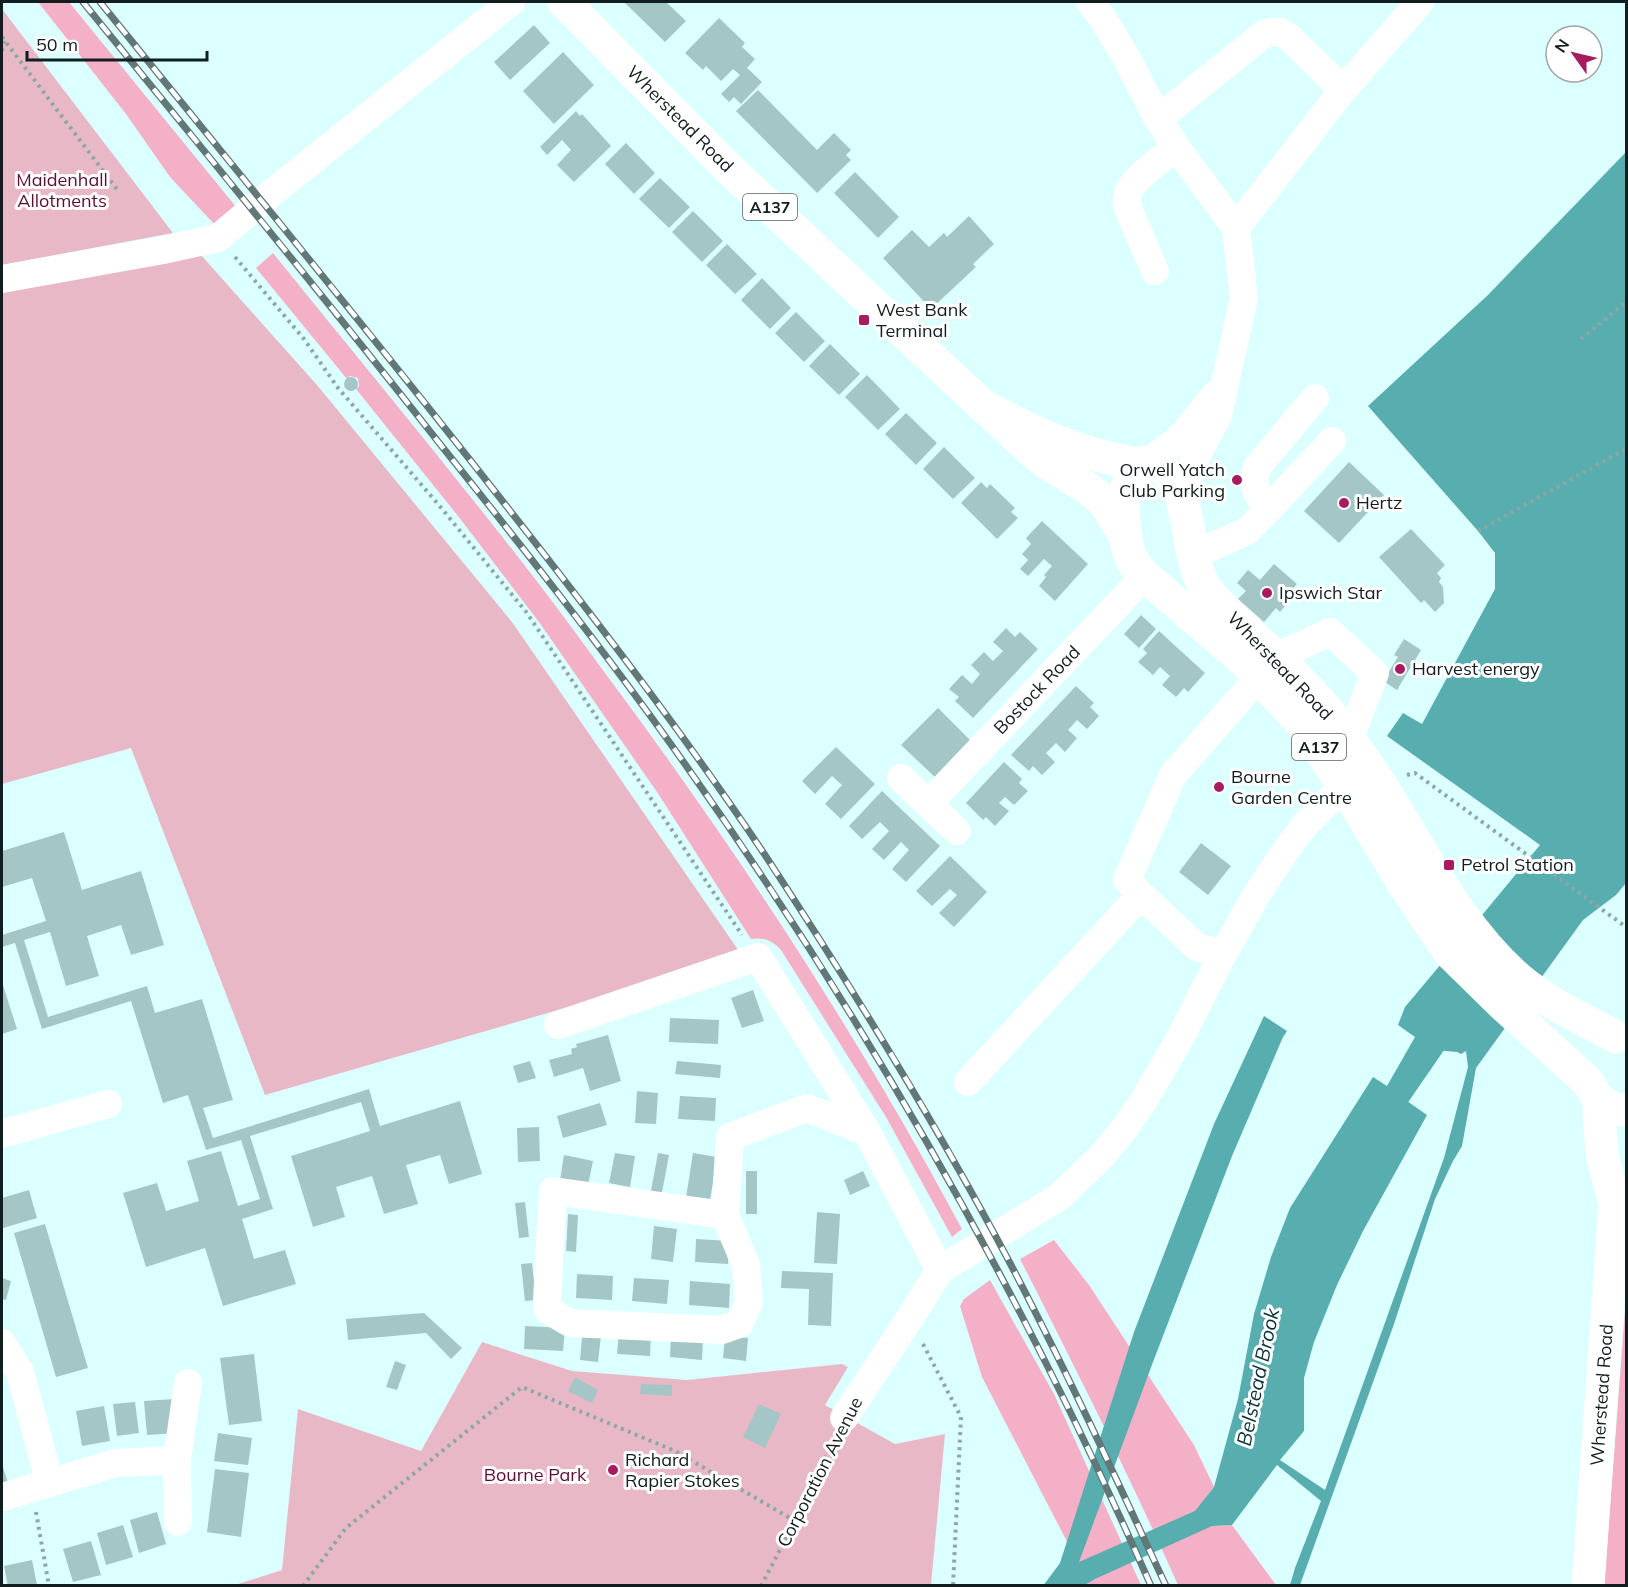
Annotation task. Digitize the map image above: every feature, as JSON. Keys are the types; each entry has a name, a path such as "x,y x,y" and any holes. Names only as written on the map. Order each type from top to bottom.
{"main road":[{"name":"Wherstead Road","path":"564,2 727,166 982,405 1047,463 1098,496 1109,509 1125,536"},
{"name":"Wherstead Road","path":"982,405 1017,425 1079,450 1132,463 1147,461 1158,464 1168,473 1184,507 1194,555 1206,589 1268,667 1297,718 1344,786 1406,888 1461,941 1527,1027 1604,1098"},
{"name":"Wherstead Road","path":"1147,461 1134,476 1125,494 1125,536 1134,565 1243,660 1268,667 1326,709 1377,779 1429,867 1461,941 1491,952 1545,998 1621,1036"},
{"name":"Wherstead Road","path":"1604,1098 1587,1071 1594,1053 1603,1044 1621,1036"},
{"name":"A137","path":"1604,1098 1600,1126 1603,1159 1621,1193"},
{"name":"Wherstead Road","path":"1588,1586 1621,1193"}],"street":[{"path":"2,279 219,238 269,195 511,2"},
{"path":"1090,2 1126,57 1158,119 1176,147 1236,228 1244,297 1218,415 1191,467 1186,482 1184,507"},
{"path":"1236,228 1343,90 1420,2"},
{"path":"1158,119 1264,34 1272,31 1282,32 1290,38 1343,90"},
{"path":"1155,271 1127,206 1126,198 1130,188 1138,179 1176,147"},
{"path":"1147,461 1175,442 1187,430 1225,382"},
{"path":"1268,510 1255,486 1253,478 1257,467 1315,398"},
{"path":"1194,555 1247,531 1332,441"},
{"name":"Bostock Road","path":"928,804 1145,576"},
{"path":"1223,954 1197,947 1127,880 1173,776 1268,667 1330,632 1375,674 1349,740"},
{"path":"901,778 957,831"},
{"path":"558,1025 758,957 867,1132 940,1270 1059,1197 1101,1157 1144,1100 1179,1040 1257,894 1304,826 1344,786"},
{"path":"968,1082 1141,895"},
{"path":"2,1134 108,1104"},
{"path":"724,1215 553,1191 548,1310 570,1323 722,1330 740,1324 749,1304 746,1265 724,1215 730,1137 807,1108 867,1132"},
{"name":"Corporation Avenue","path":"844,1418 940,1270"},
{"path":"2,1343 20,1372 41,1486"},
{"path":"178,1522 177,1460 188,1383"},
{"path":"2,1497 116,1463 177,1460"}],"path":[{"path":"2,51 3,39"},
{"path":"3,39 119,192"},
{"path":"219,238 304,339 338,388 438,504 527,613 758,957"},
{"path":"1581,339 1626,302"},
{"path":"1478,531 1626,449"},
{"path":"1377,779 1415,773 1626,927"},
{"path":"910,1318 961,1417 953,1586"},
{"path":"303,1586 346,1528 522,1387 675,1451 795,1521"},
{"name":"Corporation Avenue","path":"761,1586 844,1418"},
{"path":"41,1486 49,1586"}],"green space":[{"name":"Maidenhall Allotments","path":"2,9 173,233 2,265"},
{"path":"201,255 317,385 512,622 741,954 627,990 265,1095 131,748 2,784 2,292"},
{"name":"Bourne Park","path":"482,1342 572,1371 687,1380 842,1364 848,1367 825,1405 895,1444 945,1434 931,1585 232,1586 282,1570 298,1409 421,1451"}],"shaded area":[{"path":"38,2 69,2 237,208 216,226 170,177 126,114"},
{"path":"273,253 533,576 702,807 794,945 881,1085 962,1229 952,1237 886,1117 781,950 768,940 751,939 659,795 539,622 356,389 359,386 358,378 350,376 347,379 256,268"},
{"path":"1054,1240 1089,1285 1194,1445 1214,1487 1196,1511 1212,1526 1232,1525 1276,1585 1178,1585 1101,1421 1020,1259"},
{"path":"990,1280 1054,1394 1141,1585 1085,1585 1095,1579 1078,1563 982,1377 960,1306 964,1299"},
{"path":"1626,1298 1626,1585 1604,1585"}],"water":[{"path":"1626,152 1626,883 1616,895 1583,920 1476,1068 1462,1146 1435,1199 1394,1324 1300,1585 1290,1585 1321,1501 1277,1465 1232,1525 1212,1526 1085,1585 1043,1586 1060,1563 1134,1332 1214,1124 1264,1016 1287,1031 1232,1156 1079,1562 1195,1511 1214,1487 1238,1399 1254,1314 1271,1257 1290,1208 1373,1077 1387,1086 1415,1037 1398,1025 1405,1007 1540,845 1387,736 1403,713 1422,724 1495,589 1495,553 1368,406 1488,295","holes":["1435,1050 1461,1054 1466,1051 1468,1067 1444,1158 1325,1490 1280,1460 1304,1431 1304,1378 1314,1342 1337,1285 1363,1231 1427,1115 1404,1099"]}],"building":[{"path":"624,2 666,2 686,21 665,42"},
{"path":"719,18 745,43 742,47 755,59 747,68 762,82 741,104 734,97 729,102 721,94 740,75 733,69 721,81 706,66 703,70 685,53"},
{"path":"534,25 550,43 510,80 494,62"},
{"path":"563,52 594,85 554,124 523,91"},
{"path":"758,90 817,150 834,133 851,150 846,155 851,160 817,193 736,111"},
{"path":"576,111 580,116 582,114 611,146 574,182 557,165 571,150 562,140 547,155 540,147"},
{"path":"626,143 655,173 634,194 605,164"},
{"path":"855,172 899,217 878,238 834,193"},
{"path":"660,178 690,207 669,228 639,199"},
{"path":"693,211 723,241 702,262 672,232"},
{"path":"969,216 994,244 973,264 976,267 931,309 883,258 912,230 929,247 944,233 947,237"},
{"path":"727,244 757,274 735,294 706,265"},
{"path":"762,278 791,308 770,329 741,300"},
{"path":"796,312 825,341 804,362 775,333"},
{"path":"830,344 860,374 839,395 809,366"},
{"path":"867,375 900,409 878,430 845,397"},
{"path":"348,377 354,377 358,384 354,391 348,391 344,387 344,381"},
{"path":"906,413 937,443 916,465 885,434"},
{"path":"944,447 975,478 953,499 923,469"},
{"name":"Hertz","path":"1349,462 1384,495 1339,543 1304,511"},
{"path":"981,482 987,488 990,484 1015,508 1011,512 1018,518 997,539 961,503"},
{"path":"1042,521 1088,564 1055,601 1039,586 1046,577 1044,575 1052,566 1044,559 1028,576 1020,569 1028,560 1022,554 1031,544 1026,538"},
{"path":"1411,529 1445,565 1437,573 1441,578 1439,582 1443,587 1444,603 1435,612 1424,600 1421,603 1379,557"},
{"name":"Ipswich Star","path":"1274,564 1297,584 1288,594 1292,598 1280,612 1276,608 1264,622 1238,599 1246,591 1237,583 1248,570 1260,580"},
{"path":"1141,615 1156,629 1139,648 1124,634"},
{"path":"1006,628 1015,637 1020,632 1038,649 973,718 955,701 959,697 949,689 962,675 972,684 980,674 971,665 984,652 993,661 1003,651 993,642"},
{"path":"1159,631 1205,673 1188,692 1184,688 1176,697 1162,685 1170,676 1160,667 1153,675 1138,662 1147,653 1143,649"},
{"name":"Harvest energy","path":"1404,639 1421,650 1397,690 1383,681 1398,657 1394,655"},
{"path":"1076,686 1094,703 1090,707 1099,716 1087,729 1077,720 1068,730 1077,738 1065,752 1056,743 1046,753 1055,762 1042,775 1033,766 1029,771 1011,755"},
{"path":"938,708 972,742 937,779 901,745"},
{"path":"836,747 875,784 841,819 825,804 842,785 832,776 815,794 802,781"},
{"path":"1004,762 1022,779 1019,783 1028,791 1014,805 1005,797 999,803 1009,811 995,826 986,817 983,820 966,803"},
{"path":"882,791 940,846 906,882 892,869 909,850 901,842 884,860 872,849 889,831 880,822 862,839 849,826"},
{"path":"64,832 82,890 141,871 164,945 131,955 121,925 87,936 99,976 66,986 50,932 24,940 48,1017 147,986 155,1013 202,999 233,1100 203,1108 213,1138 369,1089 380,1126 460,1101 482,1174 449,1184 440,1155 406,1165 418,1204 384,1214 372,1176 336,1187 345,1217 313,1227 291,1156 370,1131 361,1102 250,1136 273,1209 242,1219 254,1259 285,1250 296,1284 223,1306 205,1248 146,1267 123,1193 157,1183 166,1211 199,1201 187,1161 221,1151 238,1206 260,1199 241,1140 206,1150 188,1095 163,1103 131,1001 42,1029 15,943 2,947 2,935 46,921 32,878 2,887 2,851"},
{"path":"1201,843 1231,866 1208,895 1179,872"},
{"path":"950,856 987,892 954,927 939,913 957,895 950,889 932,906 916,891"},
{"path":"2,982 17,1029 2,1034"},
{"path":"753,990 764,1021 742,1028 731,998"},
{"path":"670,1018 719,1020 718,1044 669,1042"},
{"path":"608,1035 621,1081 590,1091 583,1068 554,1077 549,1060 572,1054 571,1049 577,1047 576,1044"},
{"path":"530,1061 536,1078 518,1083 513,1066"},
{"path":"677,1061 721,1065 720,1078 675,1074"},
{"path":"637,1091 658,1093 656,1124 635,1123"},
{"path":"680,1096 716,1098 715,1121 678,1119"},
{"path":"600,1103 607,1125 563,1138 557,1116"},
{"path":"539,1127 540,1161 518,1162 517,1128"},
{"path":"615,1153 635,1156 630,1187 609,1183"},
{"path":"658,1153 669,1155 661,1198 650,1196"},
{"path":"693,1153 717,1157 709,1207 685,1204"},
{"path":"564,1155 593,1161 588,1185 560,1180"},
{"path":"746,1171 757,1171 757,1214 746,1214"},
{"path":"863,1171 870,1186 850,1195 844,1180"},
{"path":"29,1190 37,1218 3,1228 2,1198"},
{"path":"525,1202 529,1237 519,1238 515,1203"},
{"path":"817,1212 840,1214 837,1264 814,1263"},
{"path":"568,1214 578,1215 576,1252 566,1251"},
{"path":"45,1224 88,1368 56,1377 14,1233"},
{"path":"654,1226 677,1229 673,1262 651,1259"},
{"path":"696,1239 730,1241 728,1264 695,1262"},
{"path":"532,1263 536,1300 525,1301 521,1264"},
{"path":"782,1271 833,1273 831,1326 808,1325 809,1289 781,1288"},
{"path":"577,1274 613,1276 612,1300 576,1298"},
{"path":"2,1278 11,1281 6,1300 2,1299"},
{"path":"634,1278 669,1280 667,1304 632,1301"},
{"path":"690,1281 730,1284 729,1308 689,1305"},
{"path":"424,1313 462,1348 451,1359 426,1333 348,1340 346,1319"},
{"path":"525,1326 565,1328 563,1351 524,1349"},
{"path":"583,1326 602,1327 598,1362 580,1360"},
{"path":"619,1331 651,1333 650,1356 617,1354"},
{"path":"671,1335 703,1337 702,1360 670,1357"},
{"path":"725,1336 748,1338 746,1361 723,1358"},
{"path":"254,1354 262,1421 229,1425 220,1358"},
{"path":"395,1361 406,1365 397,1390 386,1387"},
{"path":"575,1377 598,1390 592,1403 568,1391"},
{"path":"641,1384 672,1385 672,1396 640,1394"},
{"path":"174,1399 176,1433 147,1435 144,1401"},
{"path":"135,1402 139,1433 117,1436 113,1404"},
{"path":"759,1404 781,1414 765,1448 743,1437"},
{"path":"104,1406 110,1441 82,1446 76,1411"},
{"path":"218,1433 252,1438 248,1465 214,1461"},
{"path":"2,1464 9,1486 2,1488"},
{"path":"215,1469 249,1473 241,1537 207,1532"},
{"path":"157,1512 166,1544 139,1553 130,1520"},
{"path":"123,1525 133,1557 106,1565 97,1533"},
{"path":"91,1541 101,1575 73,1582 63,1549"},
{"path":"32,1560 37,1585 8,1586 4,1566"}],"waterway":[{"name":"Belstead Brook","path":"1400,1107 1442,1046"}],"railway":[{"path":"83,2 352,333 530,557 647,711 744,849 810,949 873,1052 993,1261 1101,1476 1151,1586"},
{"path":"100,2 396,366 528,533 665,713 763,852 892,1056 953,1159 1011,1265 1071,1384 1166,1586"}],"place":[{"name":"West Bank Terminal","path":"864,320"},
{"name":"Orwell Yatch Club Parking","path":"1237,480"},
{"name":"Hertz","path":"1344,503"},
{"name":"Ipswich Star","path":"1267,593"},
{"name":"Harvest energy","path":"1400,669"},
{"name":"Bourne Garden Centre","path":"1219,787"},
{"name":"Petrol Station","path":"1449,865"},
{"name":"Richard Rapier Stokes","path":"613,1470"}]}
